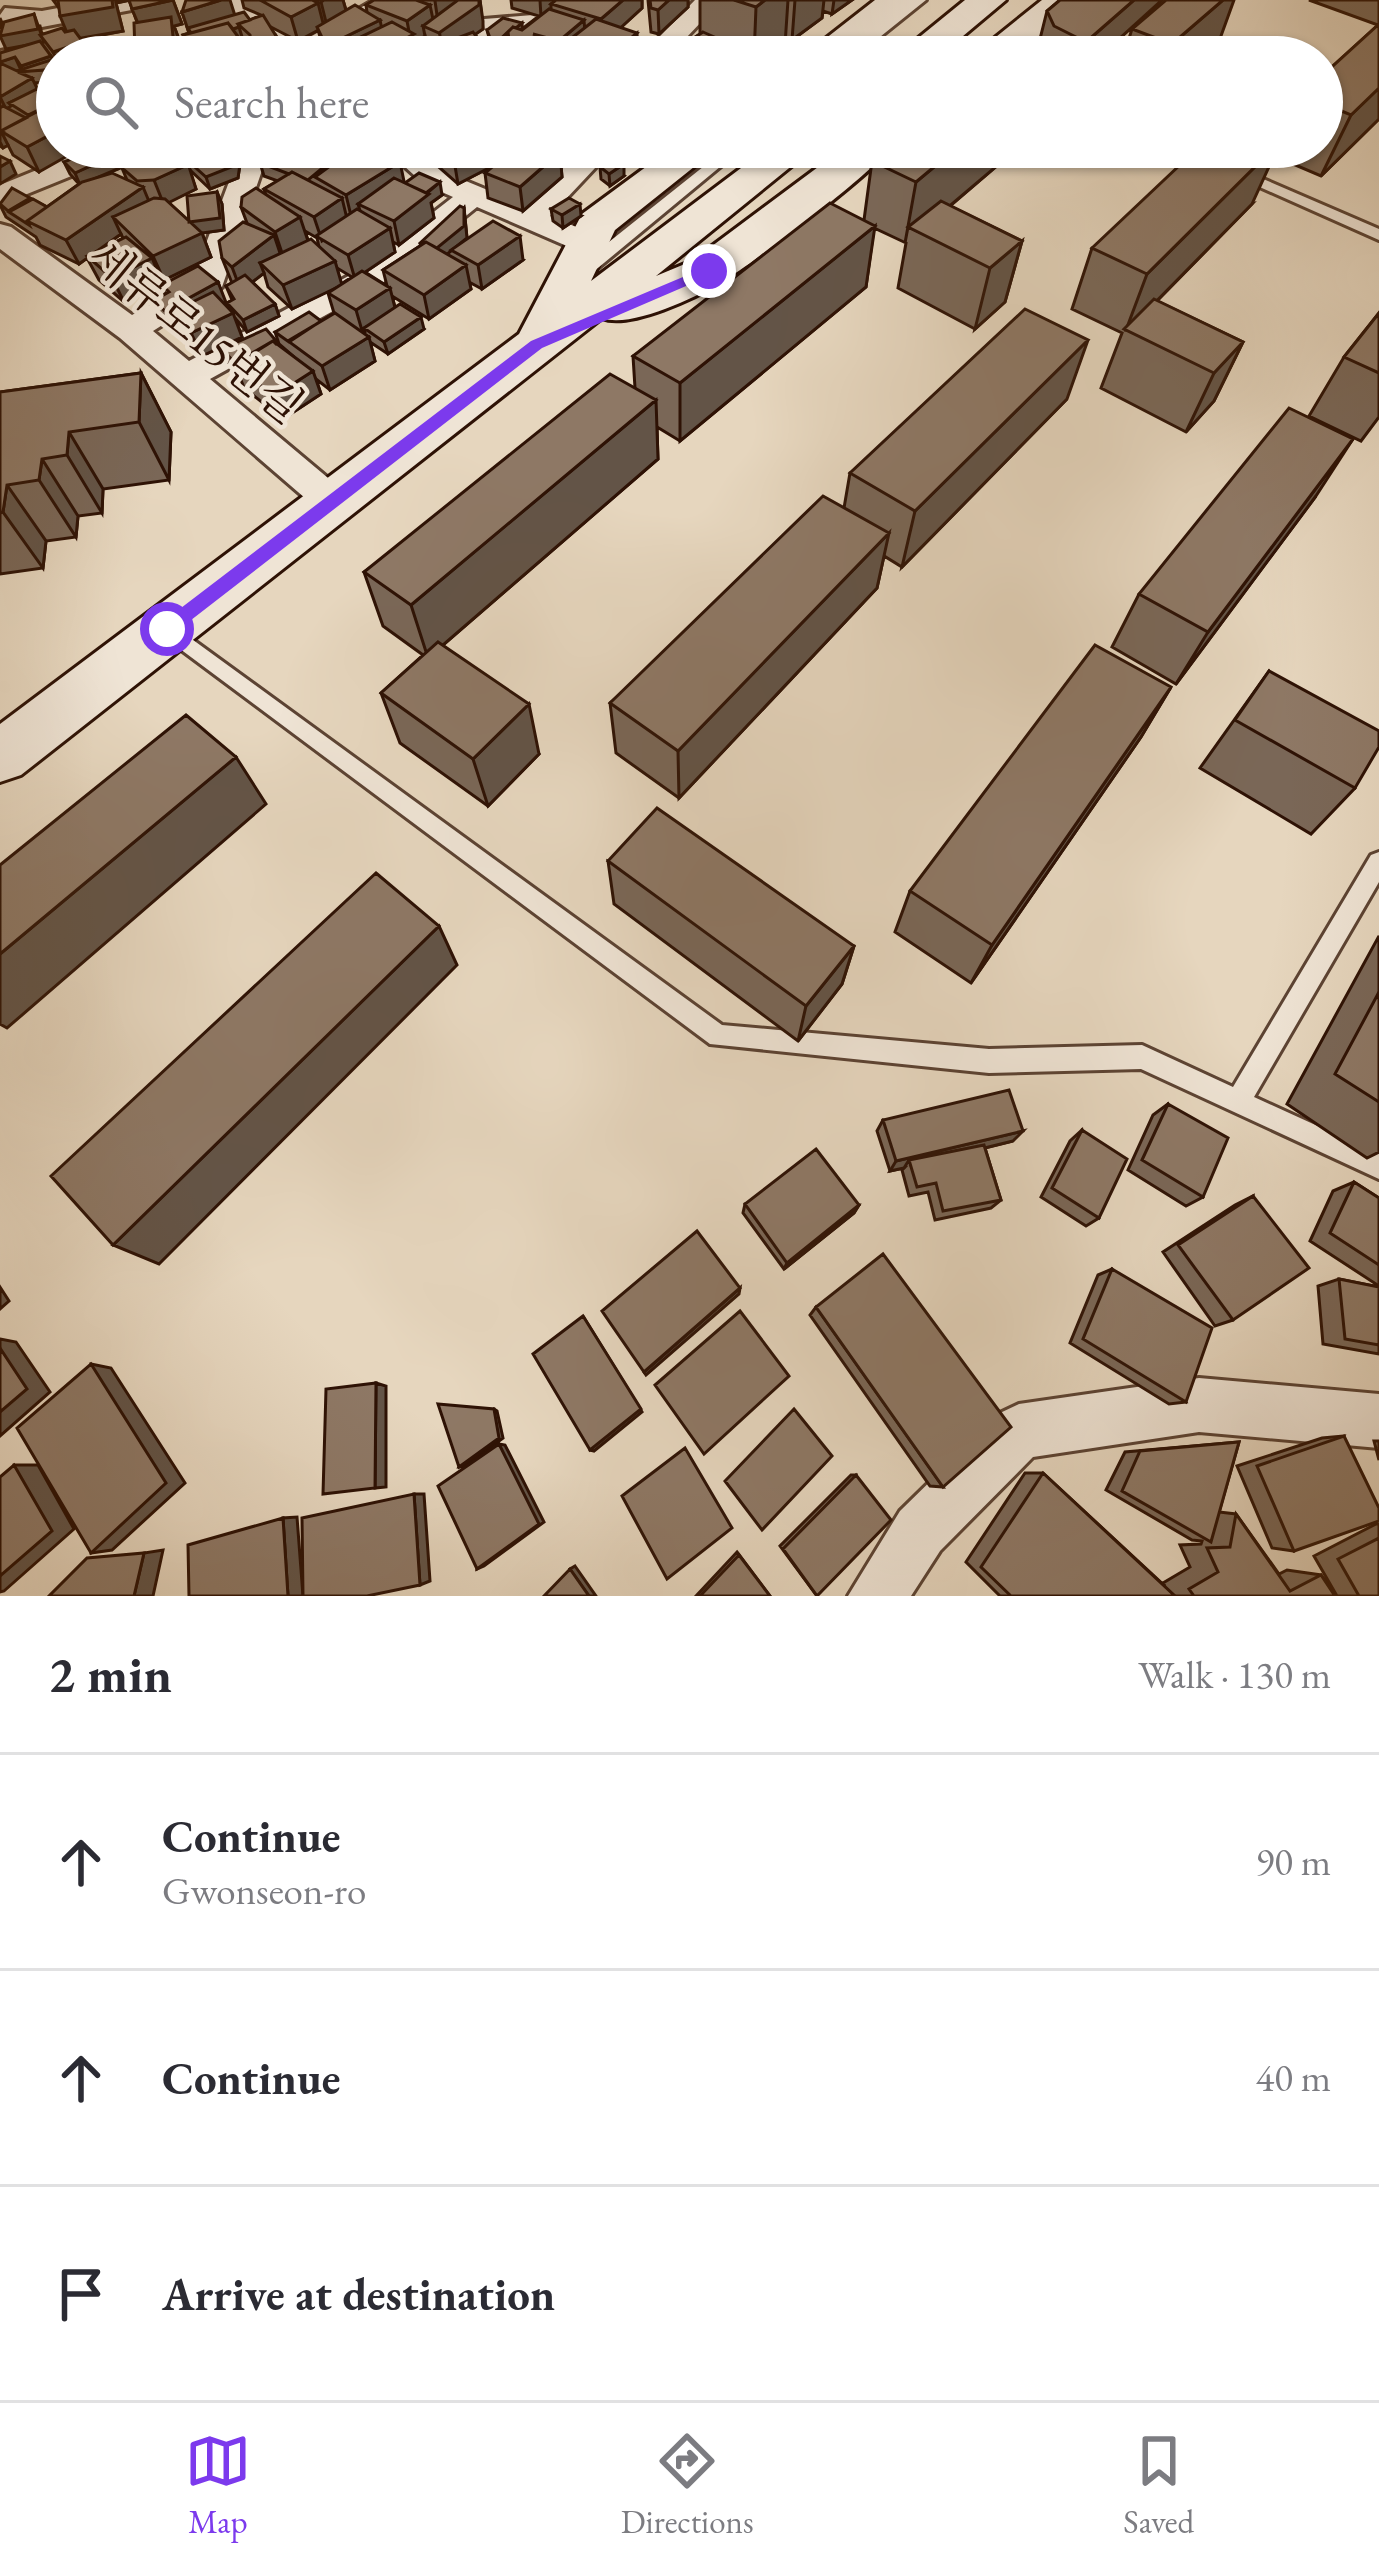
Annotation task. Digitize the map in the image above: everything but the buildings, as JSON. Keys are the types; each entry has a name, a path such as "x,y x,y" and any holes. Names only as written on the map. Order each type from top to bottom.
{"main road":[{"path":"849,36 898,0"},
{"path":"941,36 988,0"},
{"path":"1018,36 1065,0"},
{"path":"621,246 597,223 672,168"},
{"path":"537,345 566,285 621,246 758,168"},
{"path":"537,345 709,271 844,168"},
{"path":"0,758 537,345 621,246"}],"street":[{"path":"0,40 15,8 42,20 142,0"},
{"path":"227,0 277,36"},
{"path":"334,36 392,0"},
{"path":"478,36 493,25 540,23 568,0"},
{"path":"671,36 699,2"},
{"path":"0,196 67,168"},
{"path":"131,330 206,287 248,168"},
{"path":"422,168 434,178 530,219 621,246"},
{"path":"530,219 579,168"},
{"path":"187,377 369,278 474,195"},
{"name":"세류로15번길","path":"0,234 131,330 333,502"},
{"path":"877,1596 920,1531 1019,1432 1198,1405 1379,1421"}],"lane":[{"path":"874,36 920,0"},
{"path":"621,246 712,168"},
{"path":"1225,168 1379,235"},
{"path":"167,629 718,1036 989,1061 1142,1057 1379,1167"},
{"path":"1238,1102 1379,862"}],"route":[{"path":"167,629 537,345 709,271"}]}
